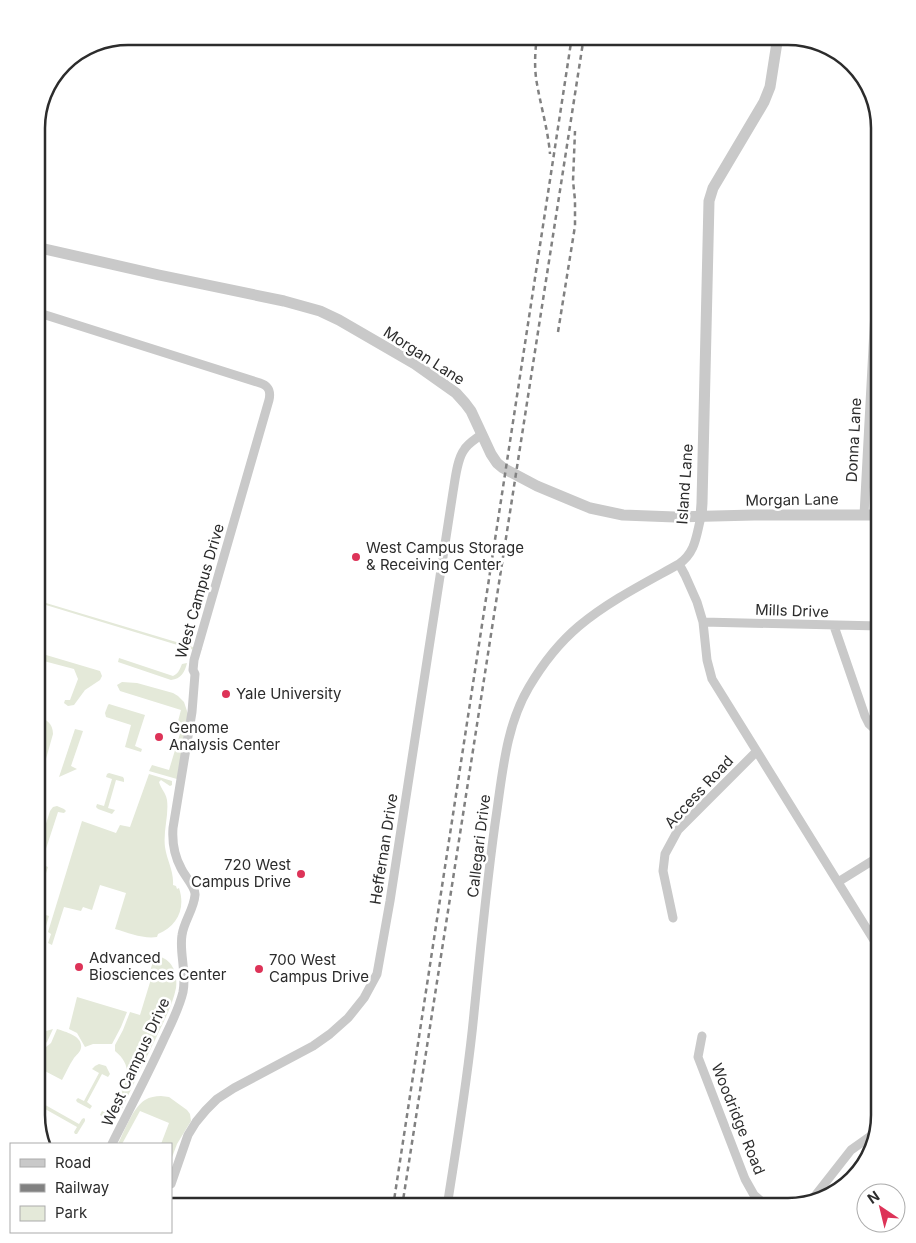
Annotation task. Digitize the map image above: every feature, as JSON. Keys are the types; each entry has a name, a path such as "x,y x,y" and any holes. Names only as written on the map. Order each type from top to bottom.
{"street":[{"name":"Island Lane","path":"678,564 687,558 693,548 702,503 709,201 713,188 764,102 770,87 777,45"},
{"name":"Morgan Lane","path":"45,249 284,301 339,320 406,359 451,389 471,411 496,462 503,468 537,486 604,512 623,515 675,517 871,514"},
{"name":"West Campus Drive","path":"45,315 260,382 268,387 270,394 270,400 194,660 193,670 195,674 192,712 172,840 174,853 195,891 182,936 184,964 183,993 151,1069 113,1143"},
{"name":"Donna Lane","path":"864,514 871,384"},
{"name":"Heffernan Drive","path":"172,1181 188,1135 206,1110 217,1099 234,1088 313,1046 330,1034 359,1005 377,974 453,492 463,451 482,434"},
{"path":"678,564 685,574 704,622 712,680 871,935"},
{"name":"Callegari Drive","path":"448,1198 472,1037 489,864 507,745 516,714 529,688 546,663 579,626 604,608 678,564"},
{"name":"Mills Drive","path":"704,622 871,626"},
{"path":"834,626 864,716 871,726"},
{"name":"Access Road","path":"673,918 663,871 665,854 678,830 756,752"},
{"path":"838,882 871,862"},
{"name":"Woodridge Road","path":"702,1036 698,1057 745,1179 758,1198"},
{"path":"817,1193 851,1150 868,1138"}],"green space":[{"path":"45,603 203,650 194,650 45,605"},
{"path":"45,655 100,671 102,676 100,680 85,690 74,705 68,706 64,703 65,700 70,700 78,679 74,669 45,661"},
{"path":"119,658 173,676 178,673 182,664 187,663 182,674 171,680 118,662"},
{"path":"122,682 137,683 173,693 184,702 188,714 177,779 149,771 152,765 169,770 182,727 177,725 181,710 120,691 117,685"},
{"path":"109,704 145,715 135,746 142,749 141,752 125,747 131,725 106,717 105,713"},
{"path":"45,720 52,727 53,734 45,762"},
{"path":"75,729 83,731 71,766 77,769 59,777"},
{"path":"109,773 124,779 124,782 116,780 108,808 115,810 112,814 96,807 97,804 104,806 112,779 106,777"},
{"path":"149,774 172,781 170,786 161,780 159,782 167,800 166,852 173,885 177,889 179,888 181,896 178,916 157,937 141,936 115,929 126,893 100,885 92,910 83,907 81,911 64,907 52,945 48,943 51,934 48,932 82,821 116,833 120,825 130,827"},
{"path":"57,806 66,811 64,813 58,812 45,852 45,827 53,807"},
{"path":"45,866 48,867 45,876"},
{"path":"45,915 49,916 45,929"},
{"path":"156,956 162,957 173,967 176,977 175,994 165,1020 121,1111 107,1119 100,1115 102,1111 108,1114 122,1090 127,1074 126,1066 115,1051 115,1045 130,1012 140,1015 151,979 148,978"},
{"path":"77,997 127,1012 112,1044 93,1044 85,1047 77,1033 69,1029"},
{"path":"53,1029 45,1043 45,1030"},
{"path":"57,1029 73,1035 81,1044 80,1051 72,1061 62,1080 45,1071 45,1048 51,1043"},
{"path":"99,1064 106,1066 110,1074 108,1077 102,1074 87,1102 92,1106 90,1109 76,1100 78,1098 84,1101 99,1073 92,1069"},
{"path":"155,1096 169,1097 190,1114 191,1121 177,1144 172,1157 172,1143 161,1143 169,1123 140,1111 123,1143 118,1143 137,1108 145,1100"},
{"path":"45,1105 79,1124 84,1118 85,1121 77,1134 75,1134 74,1132 77,1127 45,1109"}],"railway":[{"path":"536,45 536,78 550,154"},
{"path":"394,1198 571,45"},
{"path":"403,1198 583,45"},
{"path":"558,332 575,226 573,181 575,131"}],"place":[{"name":"West Campus Storage & Receiving Center","path":"356,557"},
{"name":"Yale University","path":"226,694"},
{"name":"Genome Analysis Center","path":"159,737"},
{"name":"720 West Campus Drive","path":"301,874"},
{"name":"Advanced Biosciences Center","path":"79,967"},
{"name":"700 West Campus Drive","path":"259,969"}]}
